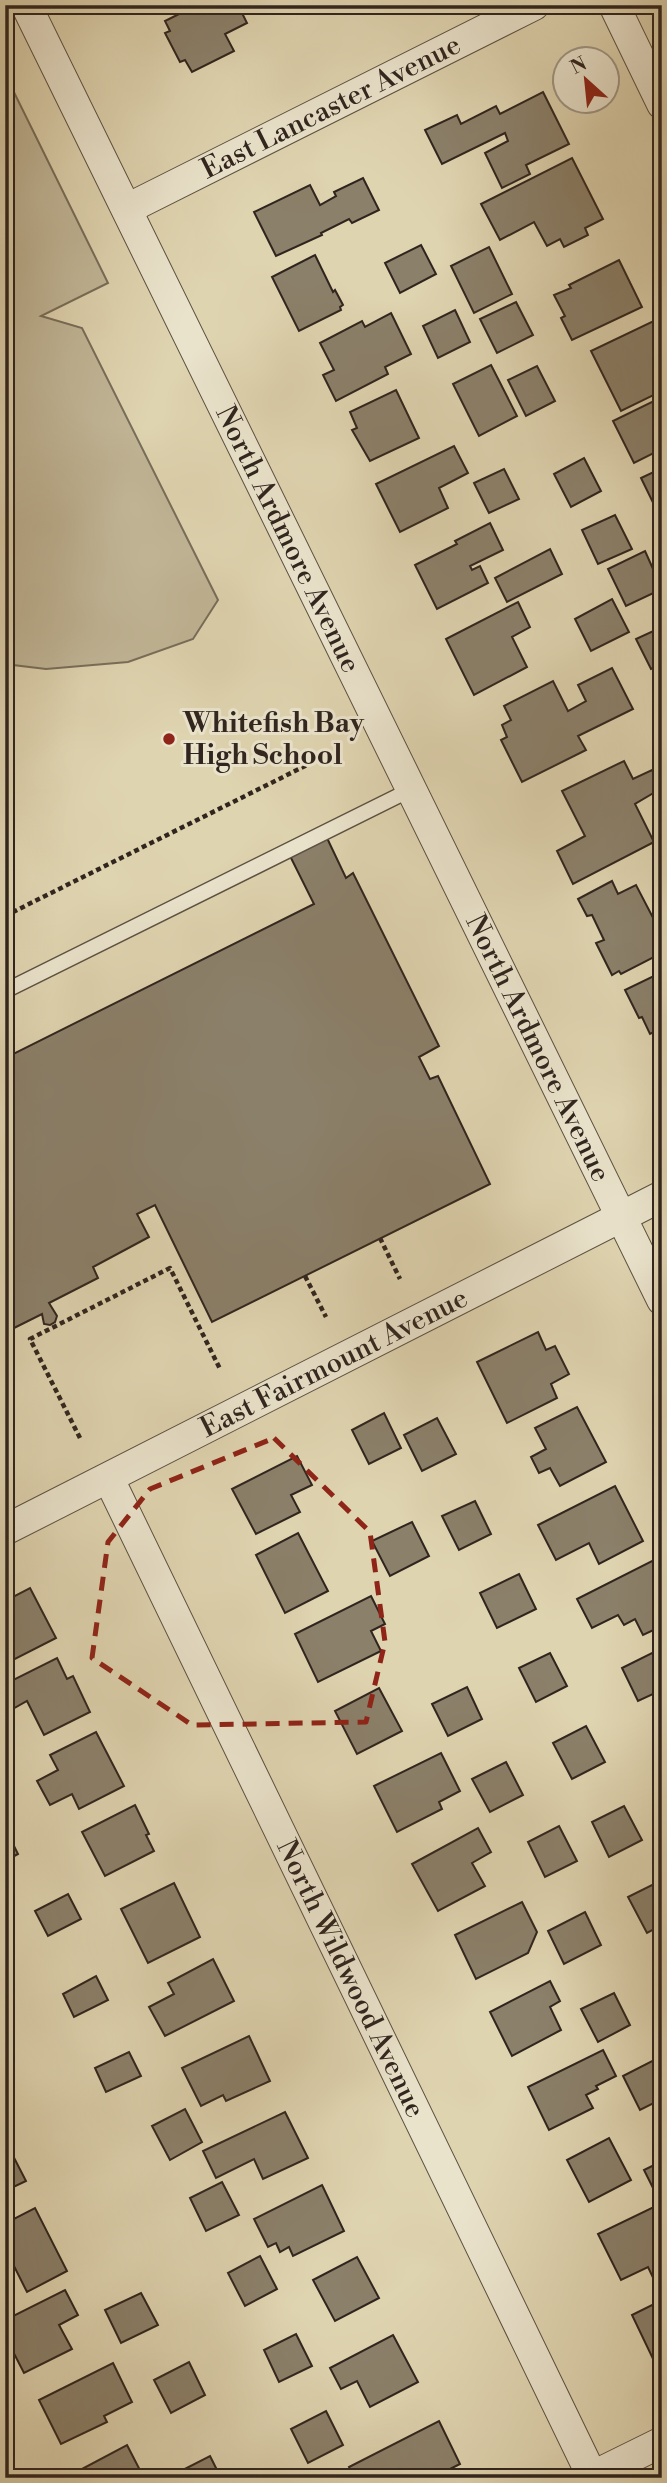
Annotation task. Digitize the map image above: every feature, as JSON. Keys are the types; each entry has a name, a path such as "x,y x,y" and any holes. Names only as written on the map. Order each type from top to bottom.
{"street":[{"name":"North Ardmore Avenue","path":"26,5 662,1300"},
{"name":"East Lancaster Avenue","path":"127,209 534,5"},
{"path":"614,5 662,104"},
{"name":"East Fairmount Avenue","path":"5,1530 662,1196"},
{"name":"North Wildwood Avenue","path":"109,1479 592,2477"},
{"path":"592,2477 662,2442"}],"lane":[{"path":"5,991 412,789"}],"path":[{"path":"5,916 329,754"},
{"path":"380,1238 400,1279"},
{"path":"80,1438 30,1339 170,1268 220,1369"},
{"path":"305,1276 326,1317"}],"highlighted area":[{"path":"274,1438 370,1532 385,1642 366,1722 192,1725 92,1658 108,1542 150,1489"}],"shaded area":[{"path":"5,74 108,283 41,316 82,328 218,600 193,639 128,662 46,669 5,664"}],"building":[{"path":"197,5 238,5 247,23 225,34 234,51 192,72 185,60 180,62 165,33 170,31 165,21"},
{"path":"543,92 552,110 552,116 555,116 569,144 526,165 530,174 502,188 485,153 508,141 505,133 442,164 425,130 457,115 461,124 496,106 500,114"},
{"path":"572,158 603,219 585,228 588,235 564,247 560,239 547,246 534,222 500,240 481,204"},
{"path":"363,178 379,210 352,223 349,219 276,256 254,212 310,185 320,205 336,196 334,192"},
{"path":"421,245 436,274 400,293 385,263"},
{"path":"489,247 512,294 474,313 451,266"},
{"path":"315,255 333,292 335,290 343,305 341,310 299,331 272,277"},
{"path":"619,260 642,307 572,340 561,318 565,316 554,295"},
{"path":"516,302 533,335 497,353 480,319"},
{"path":"455,310 470,342 438,358 423,326"},
{"path":"391,313 411,354 385,367 388,374 336,401 323,375 334,370 320,343 362,321 365,327"},
{"path":"662,317 662,367 659,368 662,373 662,391 621,411 591,351"},
{"path":"491,365 517,416 479,436 453,384"},
{"path":"537,366 555,401 526,416 508,380"},
{"path":"396,390 419,438 370,461 352,430 357,428 350,412"},
{"path":"662,397 662,449 634,463 613,421"},
{"path":"454,446 468,473 439,488 448,508 400,532 376,484"},
{"path":"584,458 601,491 571,507 554,474"},
{"path":"662,468 662,521 641,478"},
{"path":"504,469 519,499 489,513 474,483"},
{"path":"615,515 632,549 598,564 582,530"},
{"path":"490,523 503,550 470,566 472,570 480,566 488,583 437,609 415,565 457,544 455,541"},
{"path":"550,549 562,574 507,602 495,578"},
{"path":"645,551 662,589 626,606 608,569"},
{"path":"612,599 629,632 591,651 575,619"},
{"path":"518,602 530,627 512,637 527,667 474,695 446,639"},
{"path":"662,627 662,664 651,669 636,639"},
{"path":"612,668 633,709 578,736 586,750 522,782 501,740 507,737 502,725 511,720 504,706 553,681 568,711 586,701 578,685"},
{"path":"624,761 633,779 652,770 662,788 635,804 654,842 573,884 557,851 585,836 562,791"},
{"path":"327,838 346,878 353,873 439,1046 419,1057 430,1079 438,1076 490,1184 212,1322 155,1205 137,1214 149,1237 93,1267 98,1278 49,1303 57,1316 55,1322 44,1324 42,1314 6,1332 11,1340 5,1348 5,1058 314,904 290,856"},
{"path":"612,881 618,894 636,885 662,935 662,953 621,974 619,971 612,975 596,943 604,940 592,915 587,916 578,899"},
{"path":"662,972 662,1028 650,1034 625,990"},
{"path":"538,1332 546,1350 555,1346 569,1374 551,1384 557,1398 507,1423 477,1362"},
{"path":"577,1407 606,1462 560,1486 550,1468 539,1473 531,1457 546,1449 535,1428"},
{"path":"384,1413 401,1448 369,1464 352,1430"},
{"path":"437,1418 456,1454 422,1471 404,1435"},
{"path":"297,1456 312,1485 291,1495 300,1512 256,1534 232,1489"},
{"path":"615,1486 643,1541 599,1564 589,1543 556,1560 538,1525"},
{"path":"475,1501 491,1534 459,1550 442,1516"},
{"path":"412,1522 429,1556 390,1576 372,1541"},
{"path":"298,1533 328,1591 285,1613 256,1555"},
{"path":"654,1560 662,1575 662,1626 643,1635 635,1619 624,1625 618,1615 592,1628 577,1599"},
{"path":"519,1574 536,1609 497,1628 480,1593"},
{"path":"30,1588 56,1638 11,1661 5,1650 5,1601"},
{"path":"371,1596 385,1624 371,1631 381,1651 318,1682 295,1634"},
{"path":"662,1648 662,1706 655,1693 638,1701 622,1668"},
{"path":"550,1653 567,1686 536,1702 519,1668"},
{"path":"57,1658 67,1679 73,1676 90,1712 44,1735 27,1701 11,1710 5,1699 5,1684"},
{"path":"467,1687 482,1719 448,1736 432,1704"},
{"path":"379,1688 402,1731 357,1754 335,1711"},
{"path":"586,1726 605,1762 572,1779 553,1743"},
{"path":"96,1732 124,1786 79,1809 72,1794 50,1805 37,1781 58,1770 50,1755"},
{"path":"441,1753 460,1791 439,1802 442,1809 397,1832 374,1786"},
{"path":"506,1762 523,1795 490,1812 472,1779"},
{"path":"135,1805 154,1851 105,1876 82,1832"},
{"path":"624,1806 642,1840 609,1857 592,1822"},
{"path":"559,1826 577,1861 545,1877 528,1842"},
{"path":"5,1828 18,1854 5,1861"},
{"path":"478,1828 491,1852 472,1863 485,1886 438,1911 412,1864"},
{"path":"662,1880 662,1925 647,1933 628,1897"},
{"path":"174,1883 200,1937 148,1963 121,1909"},
{"path":"68,1894 81,1919 48,1936 35,1911"},
{"path":"522,1902 537,1932 528,1953 476,1979 455,1935"},
{"path":"585,1912 601,1945 564,1964 548,1931"},
{"path":"213,1959 234,2001 165,2036 149,2007 174,1994 168,1983"},
{"path":"96,1976 108,2000 74,2017 63,1994"},
{"path":"550,1981 560,2001 550,2007 561,2030 512,2056 490,2012"},
{"path":"614,1993 630,2025 598,2042 581,2009"},
{"path":"249,2036 270,2081 226,2101 223,2095 201,2106 182,2068"},
{"path":"603,2050 616,2076 596,2086 598,2089 586,2095 593,2108 549,2130 528,2087"},
{"path":"129,2052 141,2076 106,2092 95,2068"},
{"path":"658,2058 662,2066 662,2099 640,2110 623,2076"},
{"path":"185,2109 202,2142 170,2160 152,2126"},
{"path":"285,2112 308,2158 263,2179 254,2159 216,2178 203,2151"},
{"path":"609,2138 631,2180 589,2202 567,2160"},
{"path":"8,2146 26,2181 5,2191 5,2147"},
{"path":"662,2161 662,2194 657,2196 644,2170"},
{"path":"222,2182 239,2215 206,2231 190,2198"},
{"path":"322,2185 344,2231 293,2256 289,2247 280,2252 276,2243 268,2247 254,2219"},
{"path":"662,2203 662,2232 657,2235 662,2245 662,2281 656,2284 648,2267 621,2280 598,2234"},
{"path":"7,2205 14,2219 35,2208 67,2271 27,2292 11,2260 5,2263"},
{"path":"260,2256 277,2289 245,2306 228,2273"},
{"path":"357,2257 379,2298 335,2321 313,2280"},
{"path":"65,2290 78,2315 59,2325 72,2349 24,2373 5,2336 5,2320"},
{"path":"141,2293 158,2325 121,2343 105,2310"},
{"path":"662,2300 662,2357 654,2361 632,2315"},
{"path":"296,2334 312,2366 279,2382 264,2350"},
{"path":"393,2335 418,2382 370,2407 357,2381 341,2389 330,2368"},
{"path":"189,2362 205,2395 171,2413 154,2380"},
{"path":"113,2363 132,2402 104,2416 107,2422 61,2444 39,2400"},
{"path":"326,2411 343,2445 308,2463 291,2429"},
{"path":"439,2421 460,2464 432,2478 354,2478 349,2467"},
{"path":"127,2445 144,2478 83,2478 80,2470"},
{"path":"210,2456 221,2478 175,2478 173,2475"}],"place":[{"name":"Whitefish Bay High School","path":"169,739"}]}
